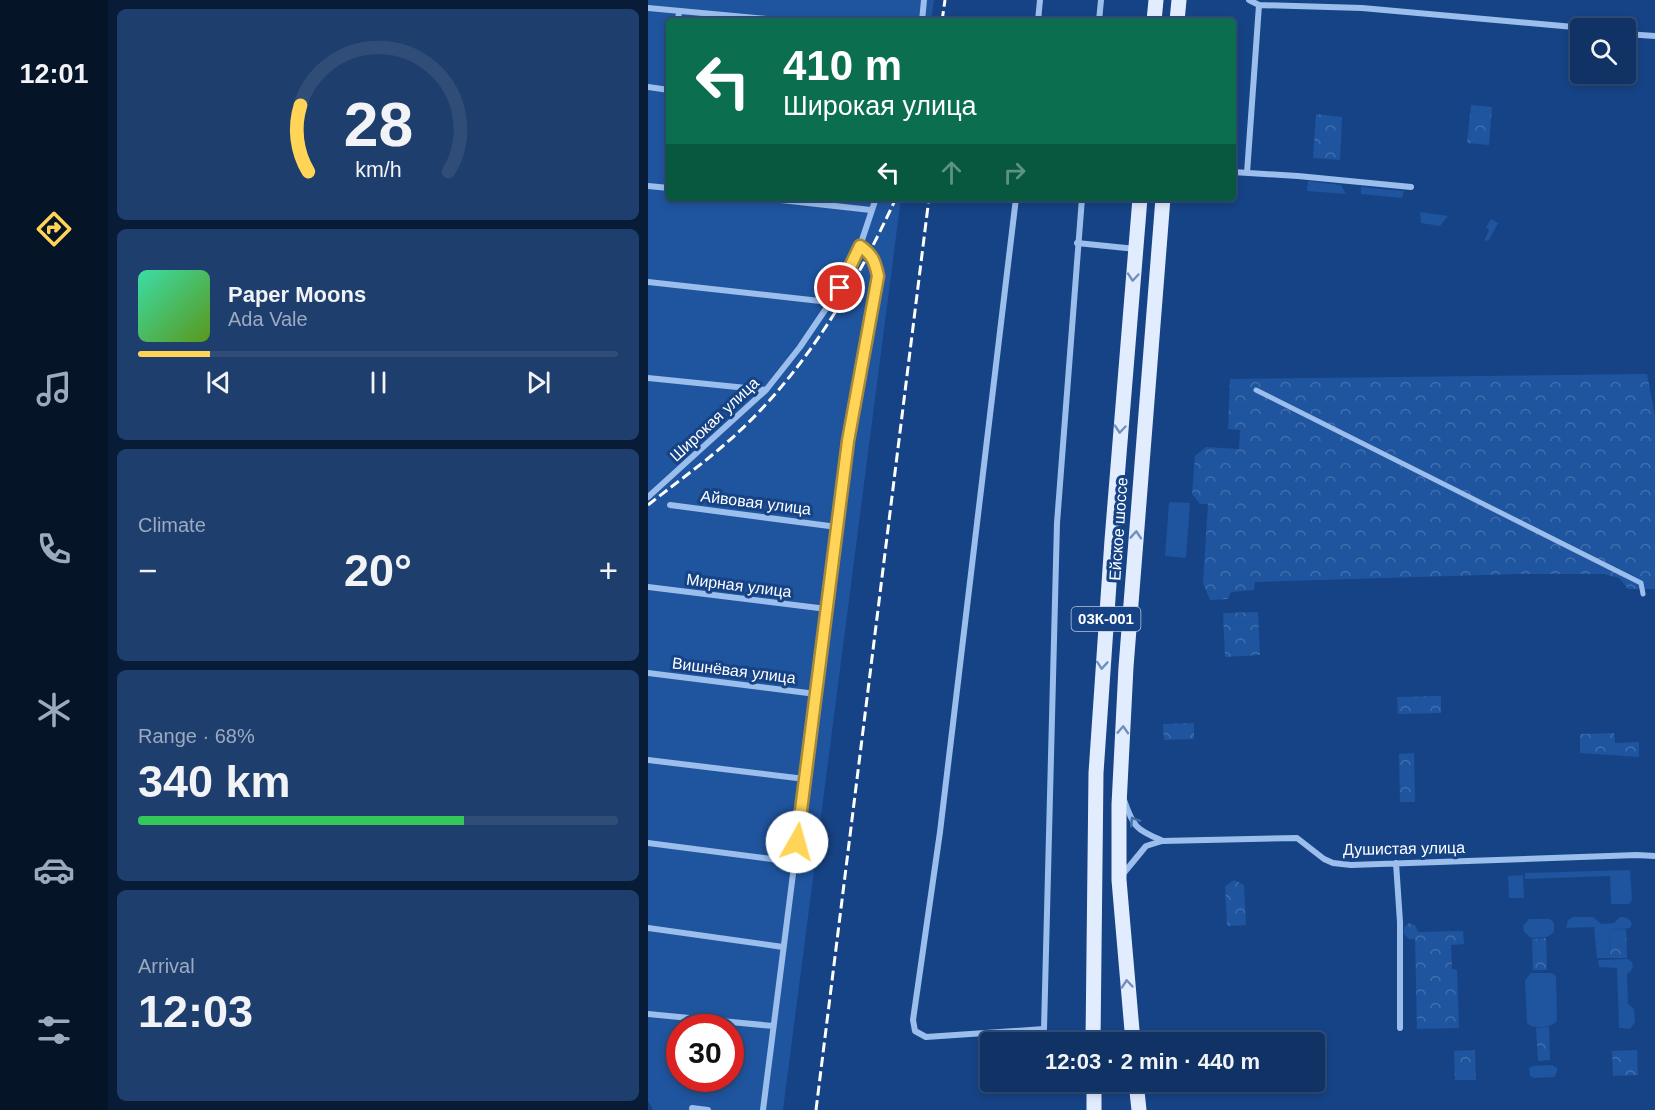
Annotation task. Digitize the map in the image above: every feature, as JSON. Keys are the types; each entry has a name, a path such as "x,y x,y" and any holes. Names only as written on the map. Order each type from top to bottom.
{"main road":[{"path":"1154,18 1156,0"},
{"path":"1177,18 1179,0"},
{"name":"Ейское шоссе","path":"1093,1032 1096,773 1110,563 1140,201"},
{"name":"Ейское шоссе","path":"1132,1032 1119,880 1120,788 1127,644 1163,201"},
{"path":"1094,1092 1094,1110"},
{"path":"1137,1092 1139,1108"}],"street":[{"path":"922,18 924,0"},
{"path":"1038,18 1040,0"},
{"path":"1099,18 1101,0"},
{"path":"1249,0 1259,5 1362,8 1570,27"},
{"path":"1362,0 1362,8"},
{"path":"1247,173 1259,5"},
{"path":"648,8 756,18"},
{"path":"679,18 680,11"},
{"path":"1636,35 1655,36"},
{"path":"648,87 666,90"},
{"path":"1236,172 1411,187"},
{"path":"648,186 666,188"},
{"path":"790,201 871,210"},
{"name":"Широкая улица","path":"648,497 766,390 800,347 840,288 860,246 875,201"},
{"path":"1016,201 940,832 913,1020 915,1031 926,1037 1044,1029 1057,524 1082,201"},
{"path":"1077,243 1136,249"},
{"path":"763,1110 848,441 878,276 871,253 860,246"},
{"path":"648,282 829,302"},
{"path":"648,378 766,390"},
{"path":"1256,390 1641,583 1643,594"},
{"name":"Айвовая улица","path":"670,505 837,527"},
{"name":"Мирная улица","path":"648,587 827,609"},
{"name":"Вишнёвая улица","path":"648,672 816,694"},
{"path":"648,760 805,779"},
{"path":"1120,788 1135,827 1162,841"},
{"name":"Душистая улица","path":"1162,841 1293,838 1300,840 1324,859 1333,863 1351,865 1655,856"},
{"path":"1119,880 1144,848 1162,841"},
{"path":"648,843 794,862"},
{"path":"1396,863 1400,922 1400,1028"},
{"path":"648,928 783,947"},
{"path":"648,1014 773,1026"},
{"path":"692,1108 708,1110"}],"green space":[{"path":"648,0 934,0 931,18 666,18 666,201 901,201 783,1110 653,1110 648,1101"},
{"path":"1471,105 1492,107 1489,145 1467,143"},
{"path":"1316,114 1342,117 1340,160 1313,158"},
{"path":"1308,181 1341,185 1346,194 1307,191"},
{"path":"1361,187 1404,191 1402,198 1361,194"},
{"path":"1420,212 1448,216 1440,226 1421,223"},
{"path":"1491,219 1498,223 1489,240 1484,241 1489,230 1486,227"},
{"path":"1647,374 1655,416 1655,589 1628,589 1619,578 1604,574 1517,574 1255,582 1254,590 1231,592 1228,599 1210,600 1203,583 1208,504 1200,504 1192,494 1195,456 1206,447 1239,449 1240,430 1228,429 1230,379"},
{"path":"1169,502 1190,503 1186,558 1165,556"},
{"path":"1258,612 1260,655 1225,657 1223,613"},
{"path":"1441,696 1441,713 1398,714 1397,697"},
{"path":"1194,723 1194,739 1164,740 1163,724"},
{"path":"1614,733 1615,743 1639,742 1639,757 1580,753 1580,734"},
{"path":"1414,753 1415,802 1400,802 1399,754"},
{"path":"1630,870 1632,900 1629,904 1611,904 1610,876 1525,879 1525,873"},
{"path":"1523,875 1524,898 1509,898 1508,876"},
{"path":"1234,880 1244,885 1246,925 1227,926 1225,886"},
{"path":"1573,917 1593,917 1601,924 1614,923 1620,917 1624,917 1632,924 1630,928 1609,930 1610,958 1597,958 1594,927 1566,928 1568,920"},
{"path":"1529,919 1550,919 1554,923 1554,932 1547,937 1531,938 1524,932 1523,926"},
{"path":"1409,923 1415,925 1418,932 1463,931 1464,944 1451,945 1452,969 1457,970 1459,1028 1417,1029 1415,939 1409,939 1404,934 1404,927"},
{"path":"1626,929 1627,958 1610,958 1609,930"},
{"path":"1546,938 1547,970 1533,970 1532,939"},
{"path":"1628,959 1633,966 1627,974 1628,1004 1634,1009 1635,1022 1630,1029 1619,1028 1617,968 1599,967 1598,960"},
{"path":"1531,973 1552,973 1556,976 1557,1021 1550,1025 1538,1027 1527,1023 1525,980"},
{"path":"1549,1027 1550,1060 1538,1061 1536,1028"},
{"path":"1475,1050 1476,1080 1455,1080 1454,1051"},
{"path":"1637,1050 1638,1075 1613,1076 1612,1051"},
{"path":"1552,1065 1557,1068 1554,1077 1534,1078 1530,1076 1529,1068 1533,1066"}],"railway":[{"path":"942,18 945,0"},
{"path":"648,505 724,445 752,419 801,362 843,299 895,201"},
{"path":"816,1110 929,201"}],"route":[{"path":"797,842 848,441 878,276 871,253 860,246 840,288"}]}
